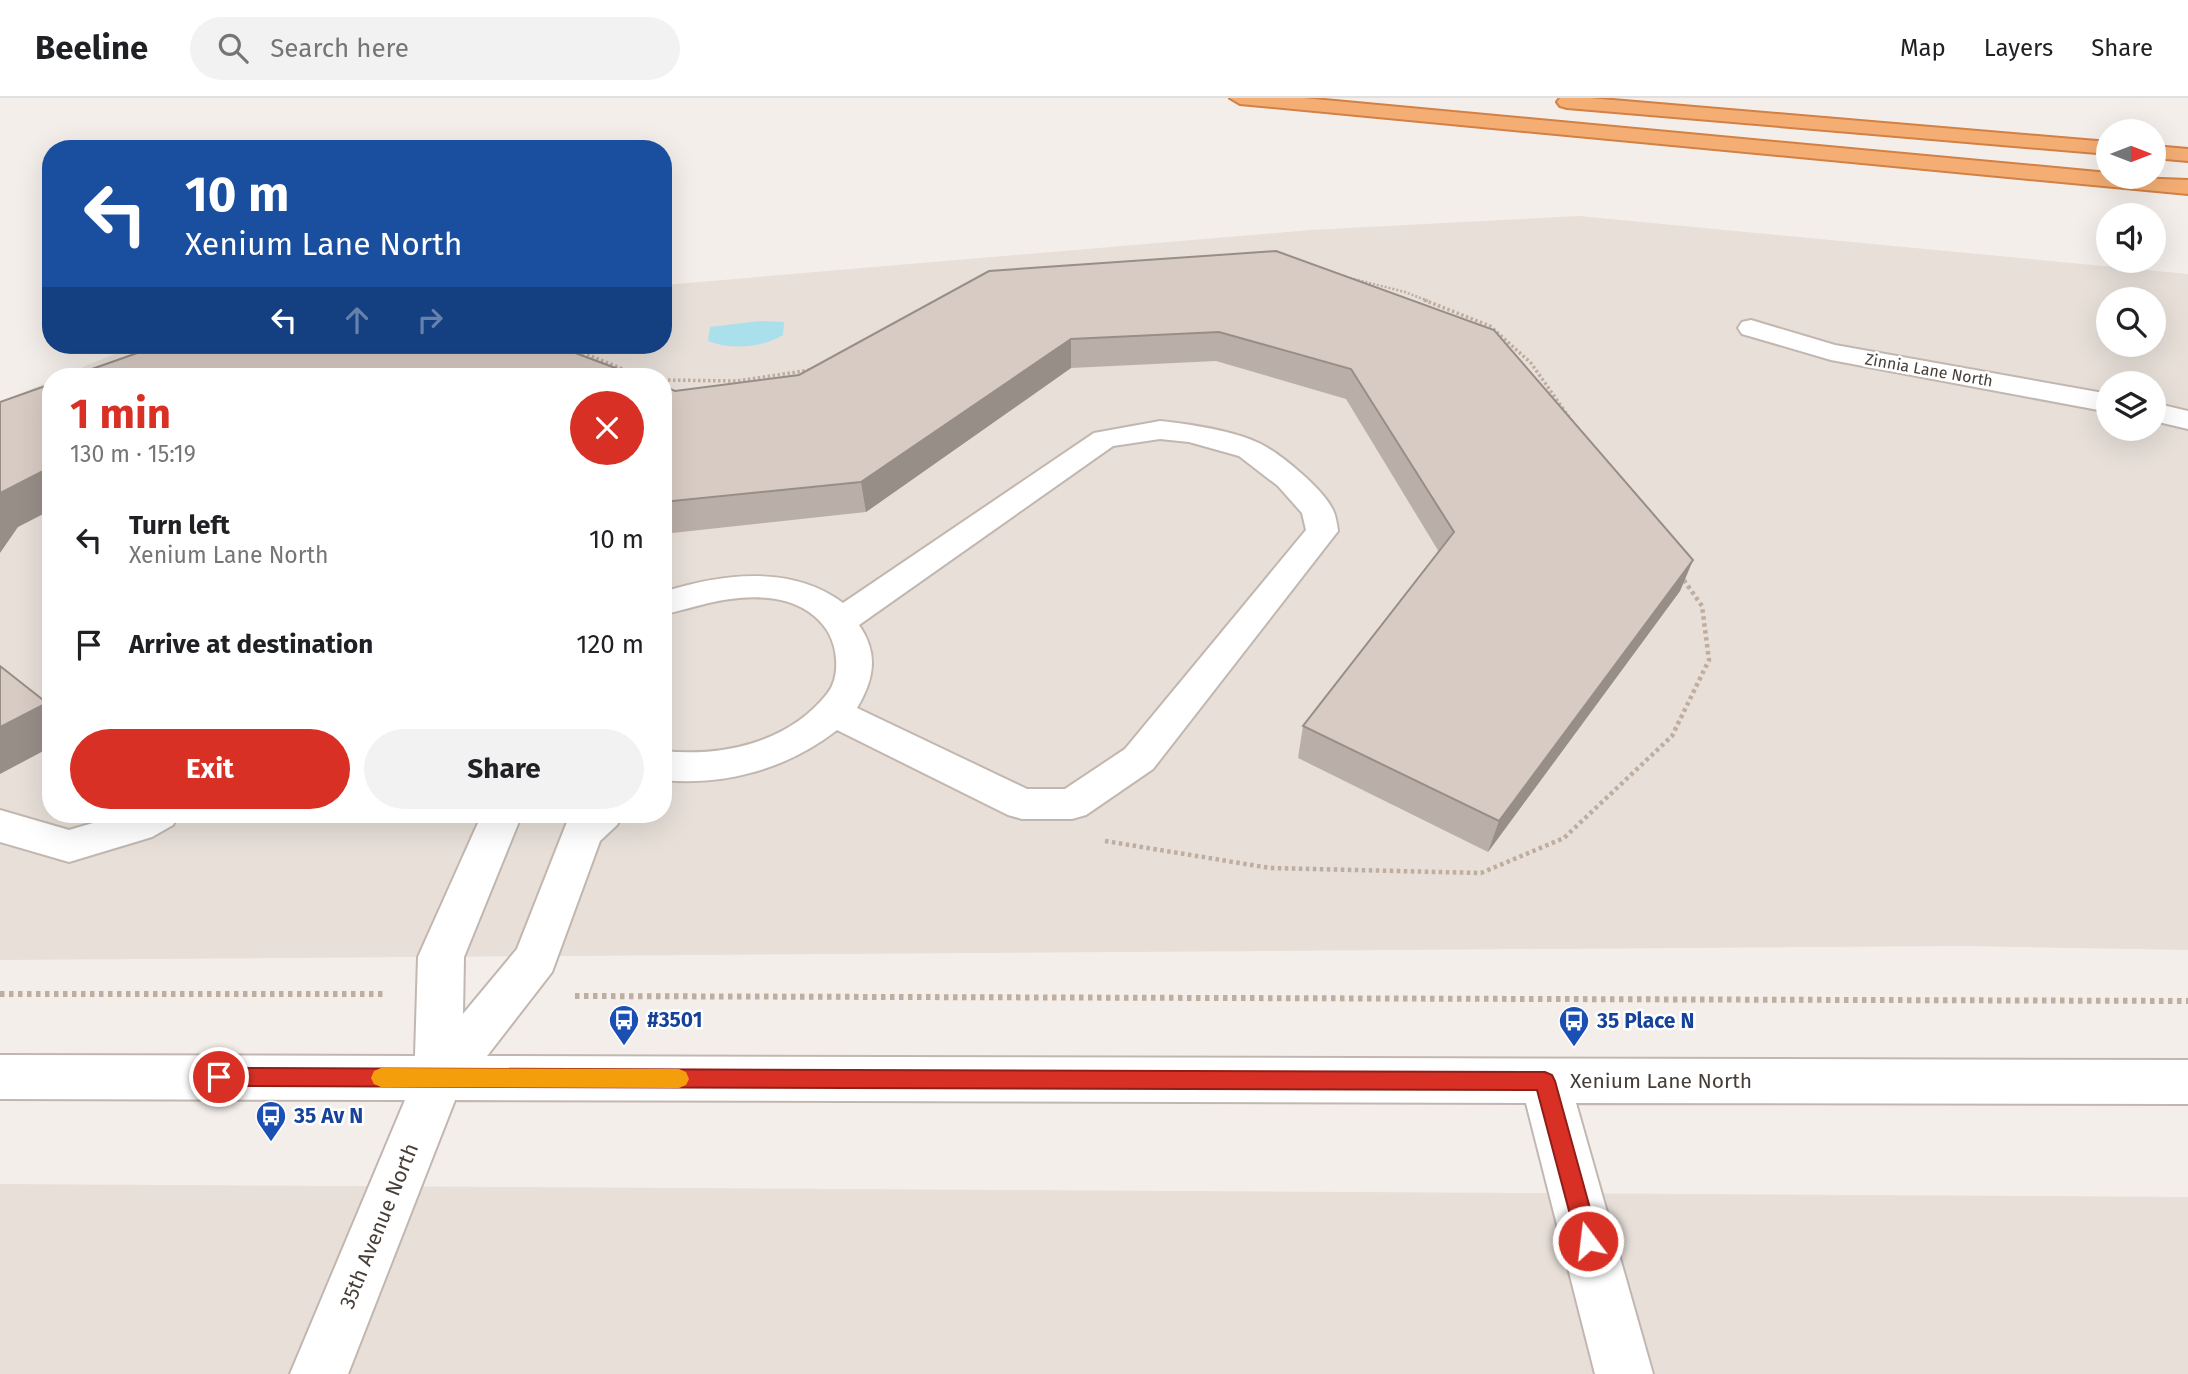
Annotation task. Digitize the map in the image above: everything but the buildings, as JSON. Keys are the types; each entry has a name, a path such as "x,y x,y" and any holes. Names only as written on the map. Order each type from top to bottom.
{"highway":[{"path":"1240,98 2188,187"},
{"path":"1545,100 2096,147"},
{"path":"2166,153 2188,155"}],"street":[{"name":"Zinnia Lane North","path":"1751,328 1831,352 2096,402"},
{"path":"2166,415 2188,420"},
{"path":"832,712 1023,804 1072,804 1139,759 1322,531 1318,511 1289,479 1250,450 1191,433 1160,430 1104,439 842,620"},
{"path":"672,601 695,592 738,586 780,588 816,600 842,620 855,649 852,683 832,712 797,740 751,760 701,768 672,766"},
{"path":"0,826 69,846 142,823"},
{"path":"439,1078 441,957 498,823"},
{"path":"439,1078 536,959 582,833 593,823"},
{"name":"Xenium Lane North","path":"0,1077 2188,1083"},
{"name":"35th Avenue North","path":"319,1374 439,1078"},
{"path":"1545,1081 1624,1374"}],"path":[{"path":"586,354 620,368"},
{"path":"0,994 442,995"},
{"path":"509,995 2188,1001"}],"shaded area":[{"path":"1579,216 2096,265 2096,273 2188,274 2188,950 1964,946 0,960 0,402 42,385 42,823 672,823 672,368 81,368 115,354 672,354 672,284 1310,230"},
{"path":"0,1184 2188,1197 2188,1374 0,1374"}],"water":[{"path":"760,321 784,322 783,335 765,343 746,346 727,346 708,341 710,327"}],"slow traffic":[{"path":"381,1078 679,1079"}],"place":[{"name":"#3501","path":"624,1047"},
{"name":"35 Place N","path":"1574,1048"},
{"name":"35 Av N","path":"271,1143"}],"route":[{"path":"219,1077 1545,1081 1588,1241"}]}
